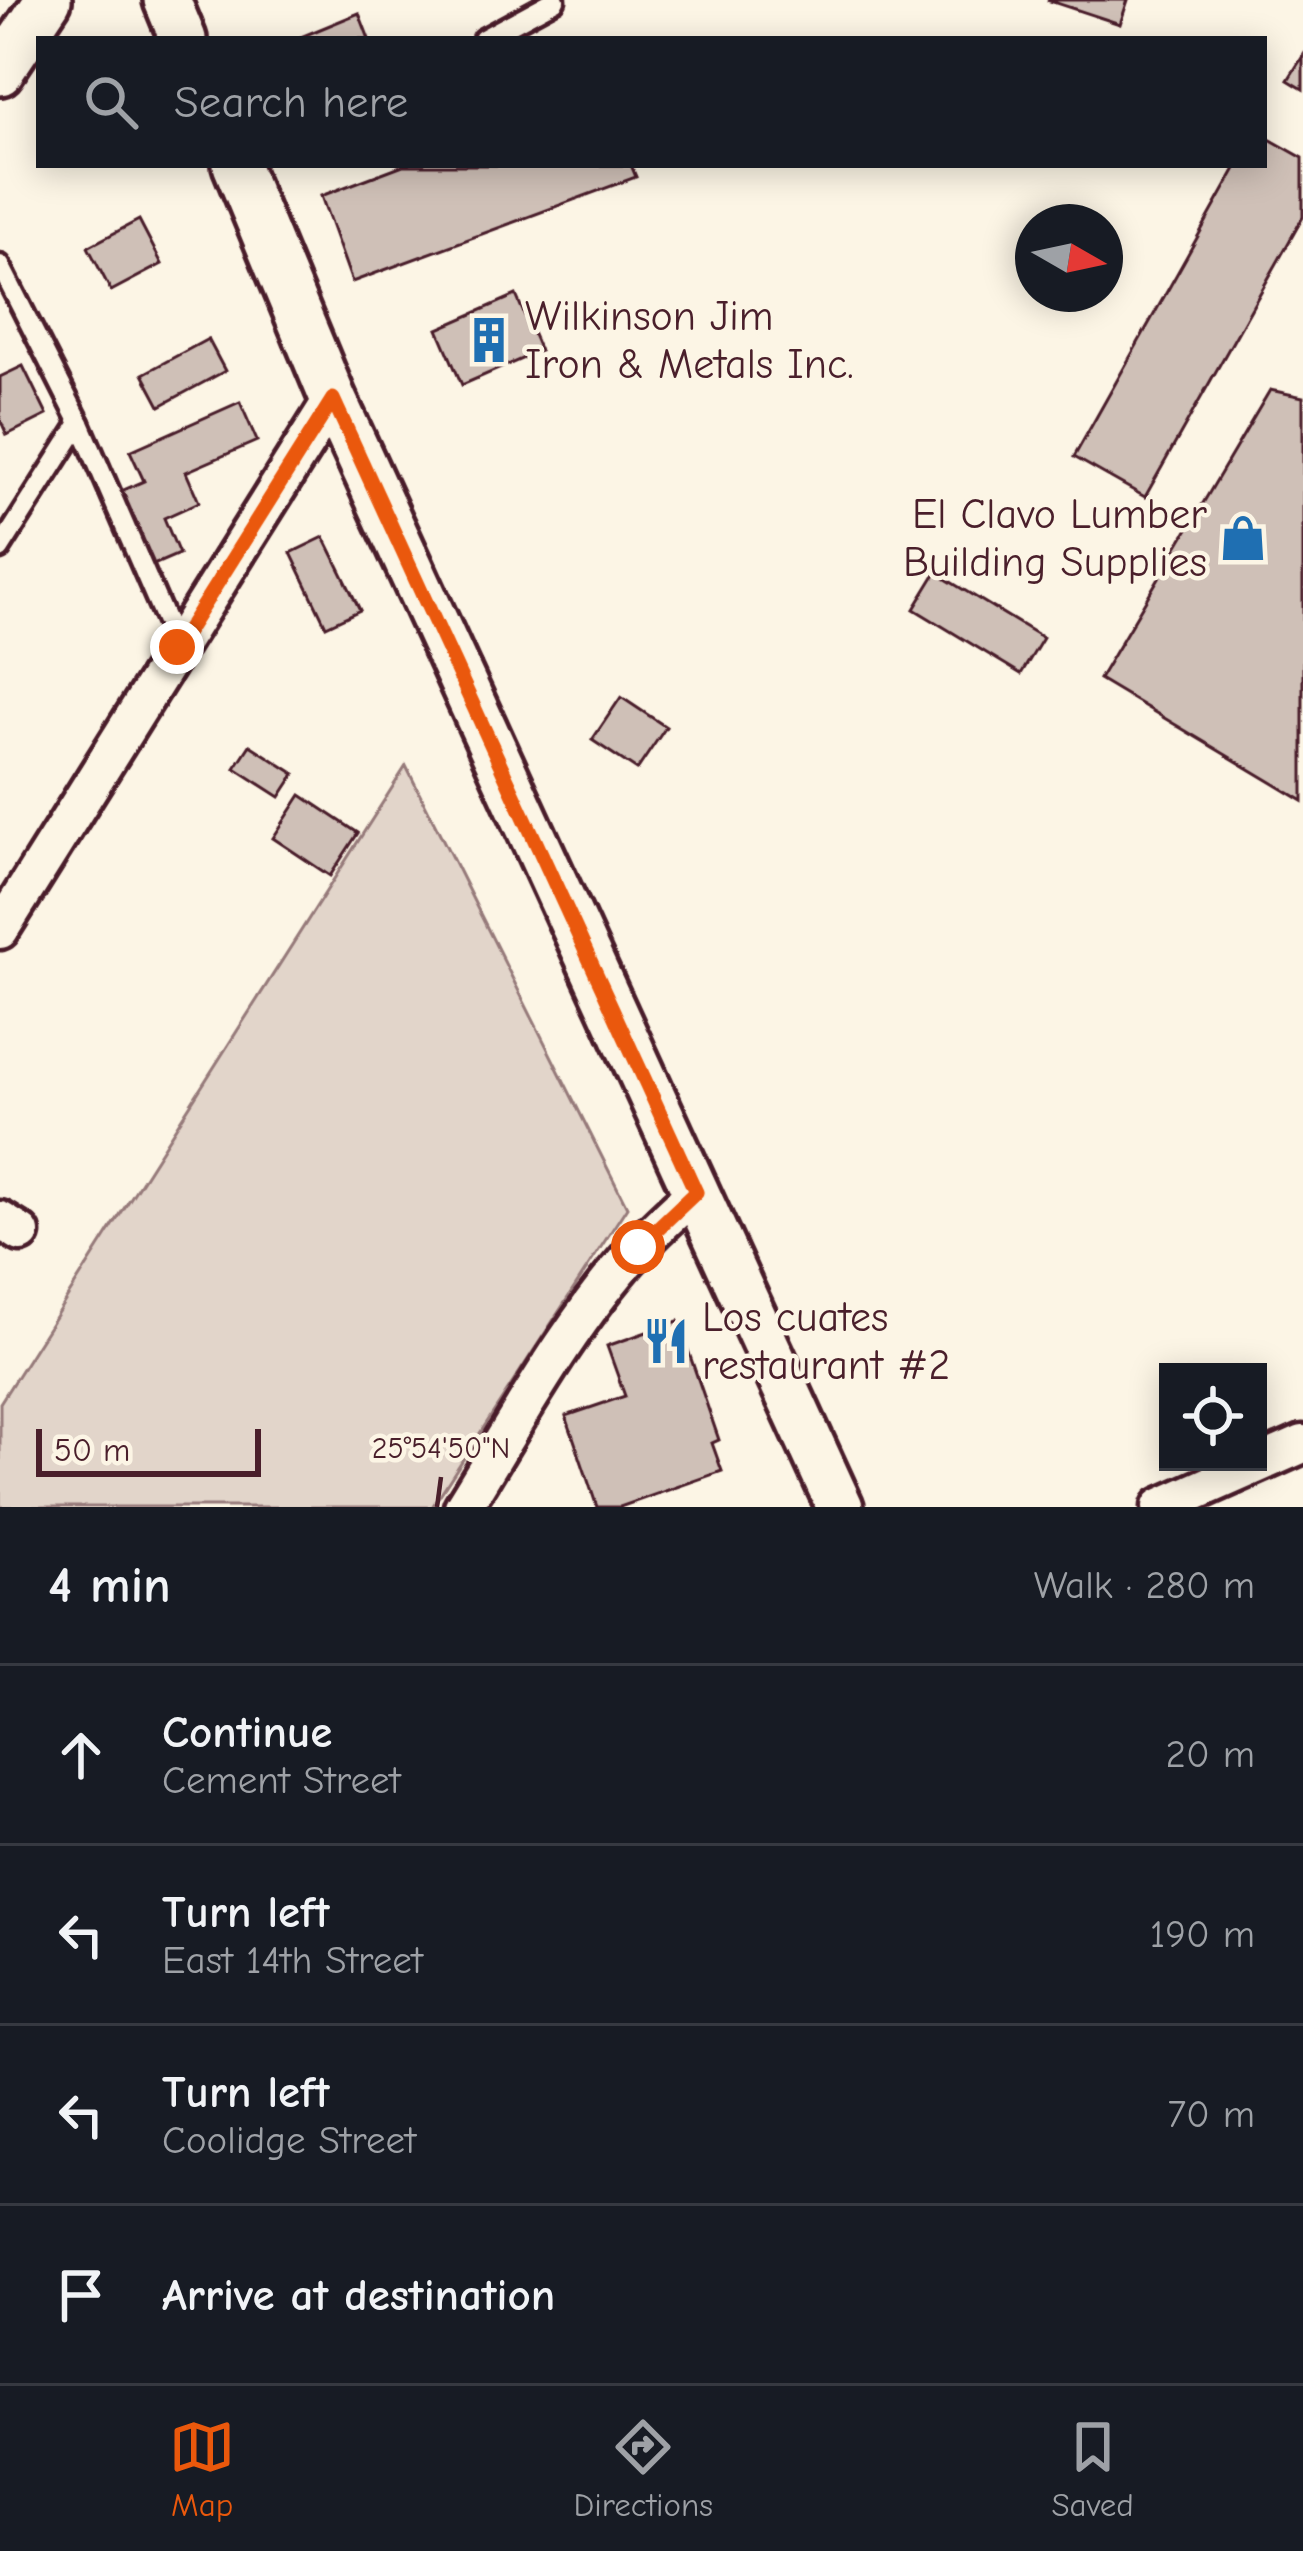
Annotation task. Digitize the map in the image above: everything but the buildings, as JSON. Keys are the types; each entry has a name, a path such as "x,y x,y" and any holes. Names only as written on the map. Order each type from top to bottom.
{"street":[{"path":"0,72 48,0"},
{"path":"167,0 182,36"},
{"path":"237,168 333,399 840,1507"},
{"path":"0,930 333,399"},
{"path":"463,1507 541,1381 614,1276 696,1192"},
{"path":"1161,1507 1303,1444"}],"lane":[{"path":"489,36 555,0"},
{"path":"0,265 80,423 177,647"},
{"path":"0,549 80,423"}],"shaded area":[{"path":"406,766 627,1207 432,1507 0,1507 0,1403"}],"place":[{"name":"Wilkinson Jim Iron & Metals Inc.","path":"489,340"},
{"name":"El Clavo Lumber Building Supplies","path":"1243,538"},
{"name":"Los cuates restaurant #2","path":"666,1341"}],"route":[{"path":"177,647 333,399 696,1192 638,1247"}]}
